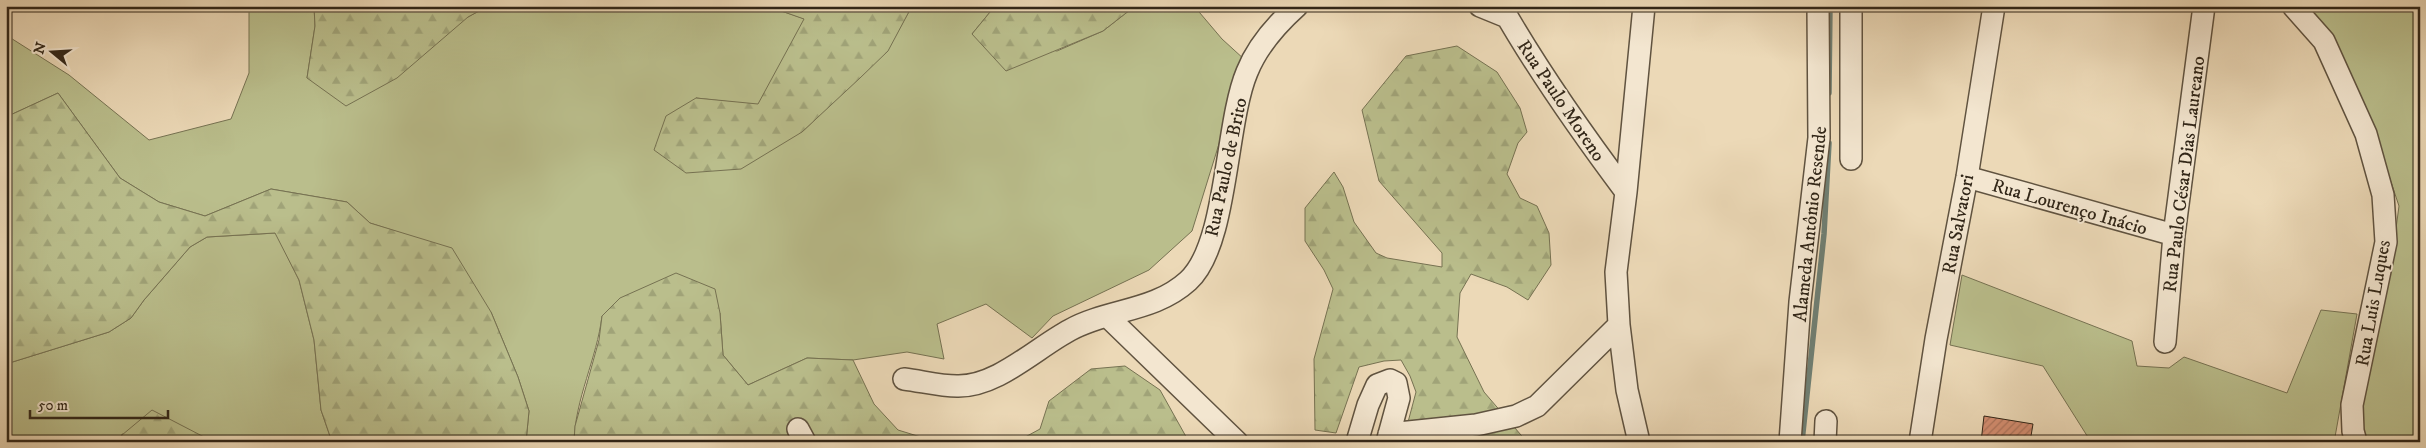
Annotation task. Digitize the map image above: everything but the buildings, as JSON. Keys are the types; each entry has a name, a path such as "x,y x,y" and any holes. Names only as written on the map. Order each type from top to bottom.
{"street":[{"name":"Rua Paulo de Brito","path":"904,379 957,386 981,383 1006,371 1047,342 1078,325 1159,302 1189,281 1205,256 1218,214 1234,118 1247,72 1264,41 1297,6"},
{"path":"1480,6 1504,12"},
{"path":"1638,442 1627,390 1619,325 1616,272 1626,192 1644,6"},
{"name":"Alameda Antônio Resende","path":"1790,442 1800,302 1819,138 1818,6"},
{"name":"Alameda Antônio Resende","path":"1851,6 1851,159"},
{"name":"Rua Salvatori","path":"1920,442 1994,6"},
{"name":"Rua Paulo César Dias Laureano","path":"2164,342 2174,236 2204,6"},
{"name":"Rua Luis Luques","path":"2293,6 2324,41 2366,134 2383,195 2386,242 2352,405 2353,430 2356,442"},
{"name":"Rua Paulo Moreno","path":"1504,12 1570,114 1626,192"},
{"name":"Rua Lourenço Inácio","path":"1966,177 2174,236"},
{"path":"1108,317 1237,442"},
{"path":"1357,442 1368,406 1377,385 1390,380 1396,383 1398,389 1399,398 1388,438 1476,425 1516,416 1537,406 1619,325"},
{"path":"1825,442 1826,421"}],"green space":[{"path":"249,6 314,6 315,26 307,78 468,17 488,6 767,6 805,19 758,105 696,98 802,132 887,51 912,6 995,6 972,34 1057,51 1103,31 1135,6 1194,6 1222,39 1245,60 1192,231 1149,270 1053,316 1032,338 986,304 937,324 944,359 907,352 853,360 807,358 748,385 723,355 720,313 602,316 596,347 578,410 574,442 526,442 529,411 518,377 491,312 407,235 370,223 347,202 271,189 205,216 159,202 120,178 58,93 6,117 6,35 69,75 149,140 231,119 249,73"},
{"path":"314,6 488,6 468,17 397,78 346,106 307,78 315,26"},
{"path":"767,6 912,6 888,51 802,132 741,169 686,173 654,150 666,116 696,98 758,104 804,19"},
{"path":"995,6 1135,6 1103,31 1006,71 972,34"},
{"path":"2304,6 2420,6 2420,442 2364,442 2360,419 2389,281 2399,206 2372,125"},
{"path":"1457,46 1497,72 1520,108 1527,132 1518,143 1507,174 1520,198 1537,206 1549,233 1551,265 1528,300 1507,287 1471,274 1460,293 1457,337 1484,392 1527,442 1403,441 1416,392 1401,360 1384,361 1359,367 1336,433 1315,430 1314,359 1333,289 1324,270 1305,241 1305,208 1334,172 1343,187 1354,222 1376,253 1387,258 1442,267 1442,253 1379,181 1362,110 1406,56"},
{"path":"58,93 120,178 159,202 205,216 271,189 347,202 370,223 452,248 491,312 518,377 529,411 526,442 332,442 321,410 314,340 299,280 275,233 207,237 190,247 144,300 131,318 109,332 6,364 6,117"},
{"path":"276,233 299,280 314,340 321,410 332,442 208,442 206,438 122,434 119,442 6,442 6,364 109,332 131,318 144,300 190,247 207,237"},
{"path":"676,273 715,289 720,313 723,355 748,385 807,358 853,360 874,404 898,430 937,442 574,442 575,426 599,340 602,316 620,298"},
{"path":"1962,275 2132,341 2137,366 2169,368 2184,357 2287,393 2321,310 2357,314 2335,437 2338,442 2091,442 2043,366 1950,345"},
{"path":"1125,366 1160,390 1189,442 1016,442 1040,429 1049,401 1091,369"},
{"path":"152,410 206,438 208,442 119,442 122,435"}],"waterway":[{"path":"1829,93 1830,6"},
{"path":"1802,442 1824,234 1829,143"}]}
